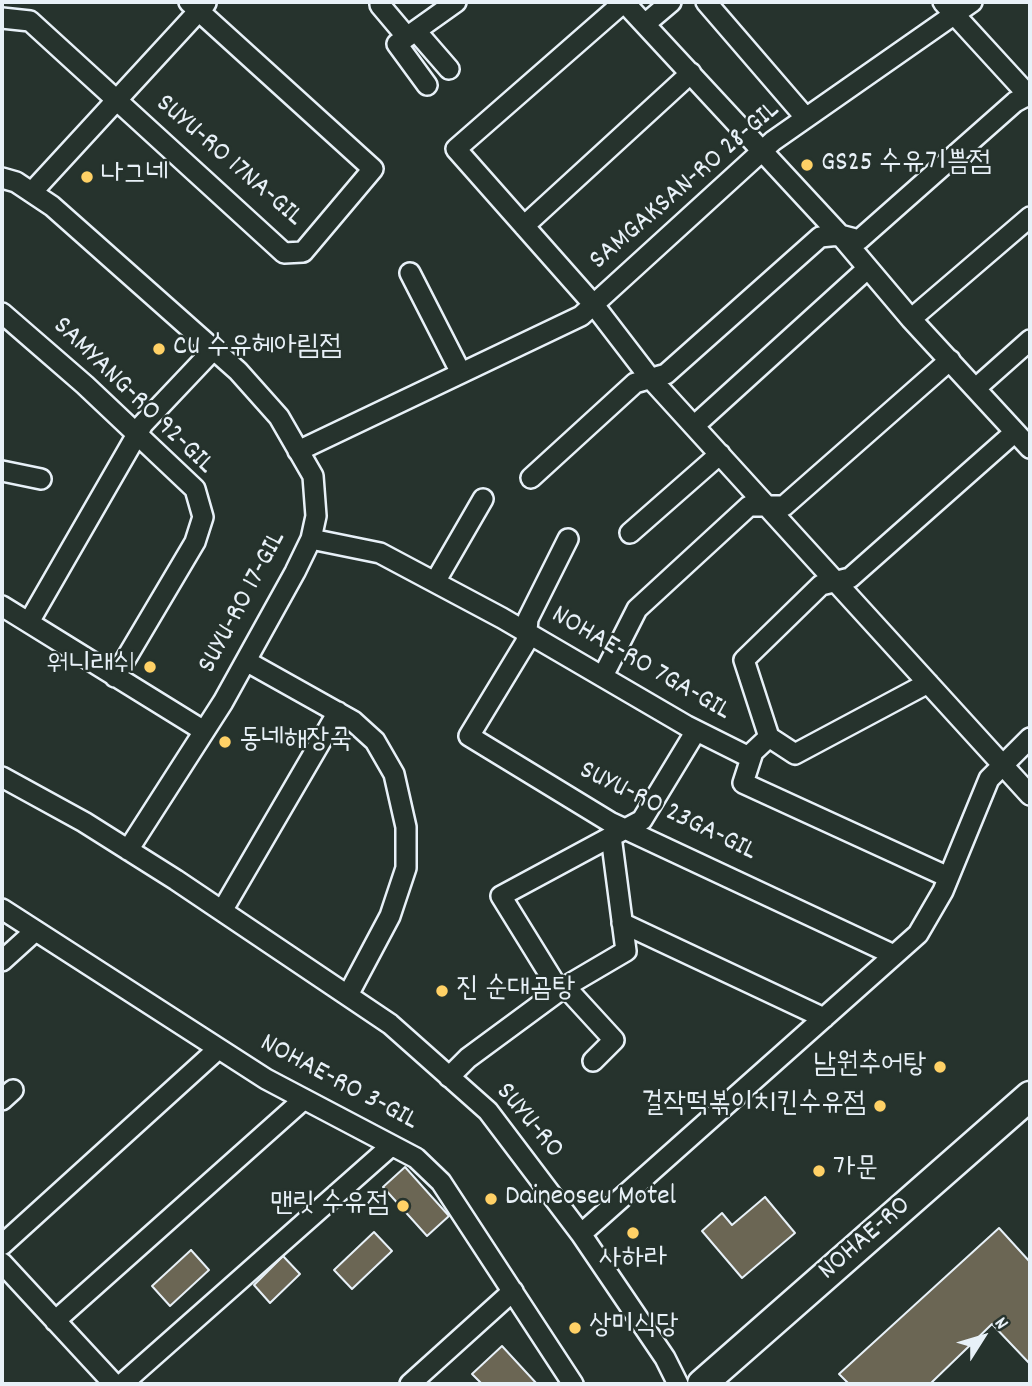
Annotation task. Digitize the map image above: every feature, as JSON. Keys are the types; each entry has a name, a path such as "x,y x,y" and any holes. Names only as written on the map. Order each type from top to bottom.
{"main road":[{"name":"NOHAE-RO","path":"702,1384 1030,1096"}],"street":[{"path":"427,85 397,44 456,2"},
{"path":"1030,448 911,319 840,235 624,2 456,149 594,305 650,378 1030,795"},
{"path":"645,24 671,2"},
{"path":"706,2 806,118"},
{"name":"SAMGAKSAN-RO 28-GIL","path":"298,451 581,316 773,141 949,9 972,2"},
{"name":"SUYU-RO 17NA-GIL","path":"32,192 198,5 373,169 303,252 284,253 115,100"},
{"path":"380,5 449,69"},
{"path":"531,478 635,383 666,374 820,237 840,235 859,240 1014,102 1030,95 949,9"},
{"path":"2,18 30,21 115,100"},
{"path":"524,226 691,74"},
{"name":"SUYU-RO 17-GIL","path":"2,178 16,182 51,206 214,349 279,417 313,476 316,516 311,538 246,661 128,850"},
{"path":"911,319 1030,217"},
{"path":"694,425 867,269"},
{"path":"410,273 461,373"},
{"name":"SAMYANG-RO 92-GIL","path":"2,313 85,385 195,489 203,517 195,542 115,677"},
{"path":"976,388 1030,340"},
{"path":"29,622 143,424 214,349"},
{"path":"603,676 637,608 749,506 784,506 950,360"},
{"path":"928,683 795,754 769,737 744,660 821,585 850,578 1015,432"},
{"path":"630,533 720,454"},
{"path":"2,471 41,479"},
{"path":"435,582 483,499"},
{"name":"NOHAE-RO 7GA-GIL","path":"311,538 380,553 603,676 696,731 751,758 753,752 769,737"},
{"name":"SUYU-RO 23GA-GIL","path":"568,540 528,619 526,642 469,736 610,822 618,832 894,955"},
{"path":"2,606 204,731"},
{"path":"246,661 338,712 375,741 394,775 406,827 406,868 390,916 348,995"},
{"path":"222,911 338,712"},
{"path":"593,1061 614,1040 563,988 556,985 501,895 642,820 696,731"},
{"path":"581,1234 918,934 948,877 989,779 1030,738"},
{"path":"751,758 743,783 948,877"},
{"name":"SUYU-RO","path":"2,777 128,850 348,995 390,1024 488,1111 581,1234 665,1358 678,1384"},
{"path":"449,1077 468,1058 563,988 625,951 618,832"},
{"name":"NOHAE-RO 3-GIL","path":"2,909 217,1050 303,1100 416,1158 441,1182 573,1384"},
{"path":"622,923 824,1018"},
{"path":"2,961 34,932"},
{"path":"2,1245 217,1050"},
{"path":"55,1321 303,1100"},
{"path":"122,1384 391,1146"},
{"path":"2,1263 114,1384"},
{"path":"410,1384 513,1291"}],"building":[{"path":"405,1167 449,1216 427,1236 383,1187"},
{"path":"765,1197 795,1233 742,1278 702,1231 722,1213 732,1225"},
{"path":"999,1228 1030,1262 1030,1364 992,1324 930,1384 849,1384 839,1374"},
{"path":"374,1232 392,1251 352,1289 334,1270"},
{"path":"191,1250 209,1270 170,1306 152,1286"},
{"path":"283,1256 300,1274 270,1303 254,1285"},
{"path":"502,1346 537,1384 482,1384 472,1374"}],"place":[{"name":"GS25 수유기쁨점","path":"807,165"},
{"name":"나그네","path":"87,177"},
{"name":"CU 수유헤아림점","path":"159,349"},
{"name":"워니래쉬","path":"150,667"},
{"name":"동네해장국","path":"225,742"},
{"name":"진 순대곰탕","path":"442,991"},
{"name":"남원추어탕","path":"940,1067"},
{"name":"걸작떡볶이치킨수유점","path":"880,1106"},
{"name":"가문","path":"819,1171"},
{"name":"Daineoseu Motel","path":"491,1199"},
{"name":"맨릿 수유점","path":"403,1206"},
{"name":"사하라","path":"633,1233"},
{"name":"상미식당","path":"575,1328"}]}
